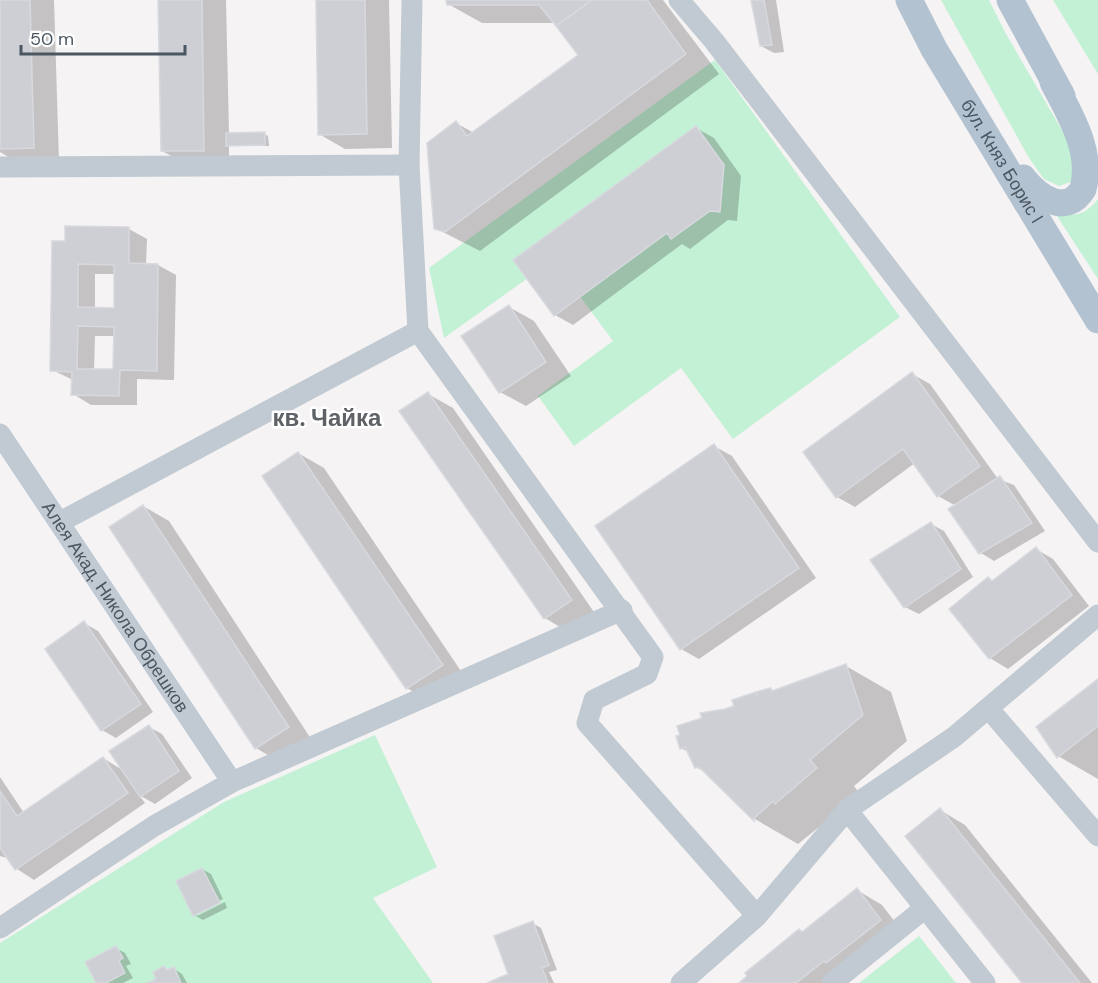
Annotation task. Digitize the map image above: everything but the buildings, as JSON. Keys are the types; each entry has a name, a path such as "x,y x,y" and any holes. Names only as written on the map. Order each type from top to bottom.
{"main road":[{"name":"бул. Княз Борис I","path":"909,0 934,49 1098,320"},
{"path":"978,120 1034,192 1052,202 1071,200 1083,189 1086,165 1076,129 1010,0"},
{"path":"1053,82 1098,152"}],"street":[{"path":"412,0 409,165 418,331 622,610 653,657 647,674 594,700 587,723 757,916"},
{"path":"679,0 714,41 1098,542"},
{"path":"0,167 409,165"},
{"path":"60,522 418,331"},
{"name":"Алея Акад. Никола Обрешков","path":"0,434 232,782"},
{"path":"0,928 154,826 232,782 622,610"},
{"path":"681,983 757,916 847,810 954,737 1098,615"},
{"path":"989,708 1098,836"},
{"path":"847,810 985,983"},
{"path":"832,983 925,908"}],"green space":[{"path":"941,0 989,0 1006,34 1077,156 1073,181 1059,186 1044,179 1029,158"},
{"path":"1053,0 1098,0 1098,74"},
{"path":"715,60 900,317 733,439 681,368 574,446 538,396 613,341 553,260 444,338 429,268"},
{"path":"1098,199 1098,279 1055,213 1079,214"},
{"path":"375,735 437,867 373,898 433,983 0,983 0,943 224,802"},
{"path":"919,936 956,983 859,983"}],"district":[{"name":"кв. Чайка","path":"327,418"}]}
